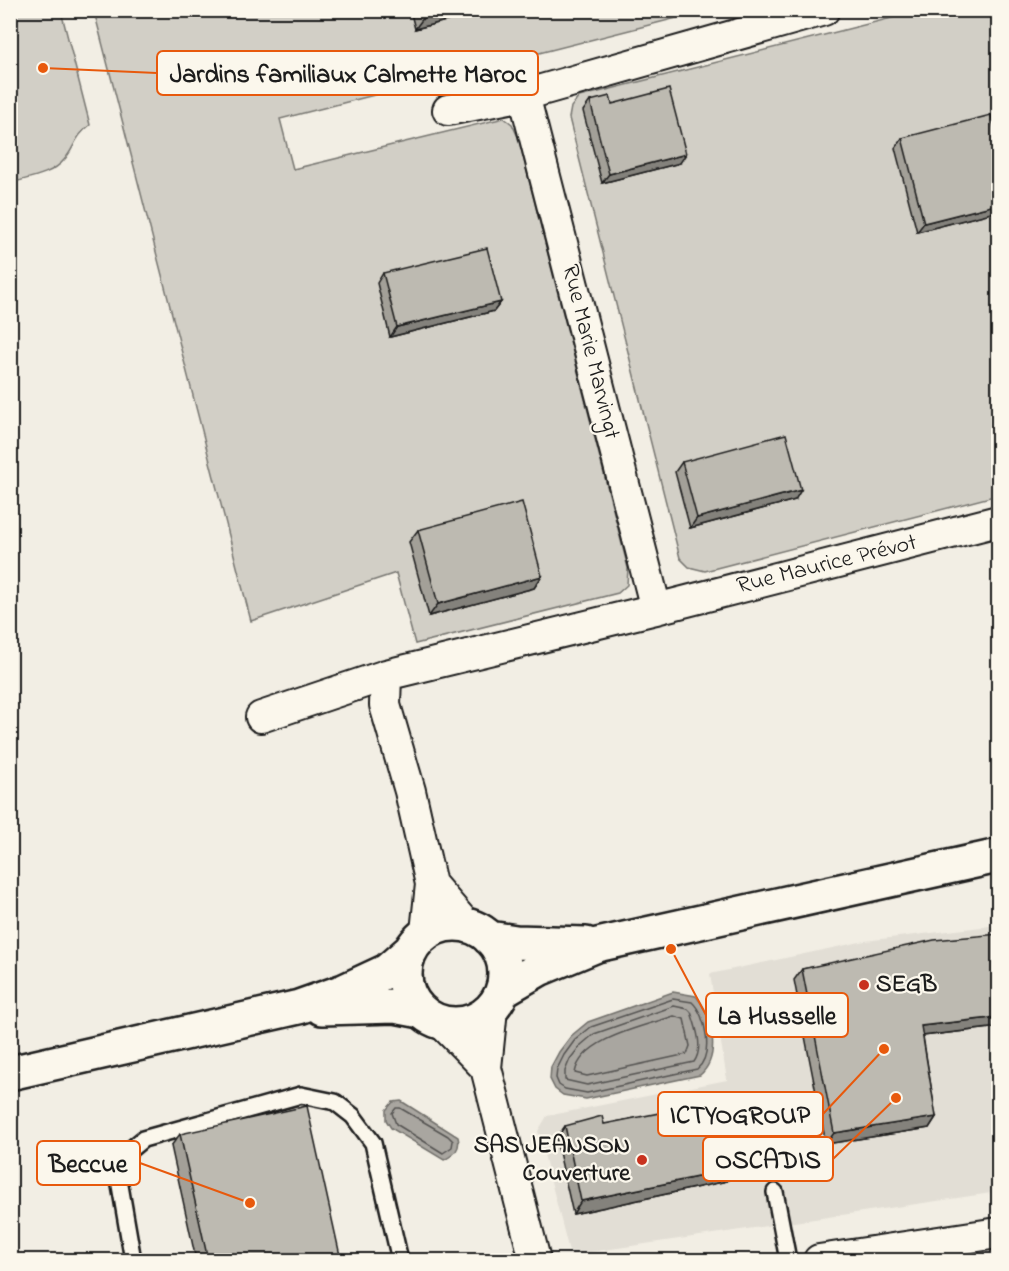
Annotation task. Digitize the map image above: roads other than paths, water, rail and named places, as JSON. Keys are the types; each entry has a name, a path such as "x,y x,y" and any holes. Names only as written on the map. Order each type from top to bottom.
{"street":[{"path":"447,110 524,96 824,10"},
{"name":"Rue Marie Marvingt","path":"524,96 656,609"},
{"name":"Rue Maurice Prévot","path":"261,717 386,675 999,521"},
{"path":"386,675 385,705 410,791 431,884 418,942 407,958 404,975 406,987 413,1003 432,1017 486,1068"},
{"path":"299,1007 336,1009 386,1006 457,1025 473,1022 497,999 539,969 597,945 999,856"},
{"path":"431,884 498,948 505,964 486,1068 535,1260"},
{"path":"10,1073 299,1007 344,991 387,971 438,925 451,921 516,942 597,945"},
{"path":"819,1260 938,1251 999,1233"}],"lane":[{"path":"133,1260 118,1174 126,1153 143,1140 301,1095 335,1102 353,1116 373,1143 400,1260"},
{"path":"775,1192 788,1260"}],"water":[{"path":"673,992 696,996 707,1014 712,1036 711,1058 700,1075 586,1099 563,1095 555,1089 550,1079 551,1067 571,1036 588,1022"},
{"path":"401,1101 458,1137 458,1148 454,1154 444,1160 391,1128 386,1120 386,1110 393,1102"}],"place":[{"name":"Jardins familiaux Calmette Maroc","path":"43,68"},
{"name":"La Husselle","path":"671,949"},
{"name":"SEGB","path":"864,985"},
{"name":"ICTYOGROUP","path":"884,1049"},
{"name":"OSCADIS","path":"896,1098"},
{"name":"SAS JEANSON Couverture","path":"642,1160"},
{"name":"Beccue","path":"250,1203"}]}
